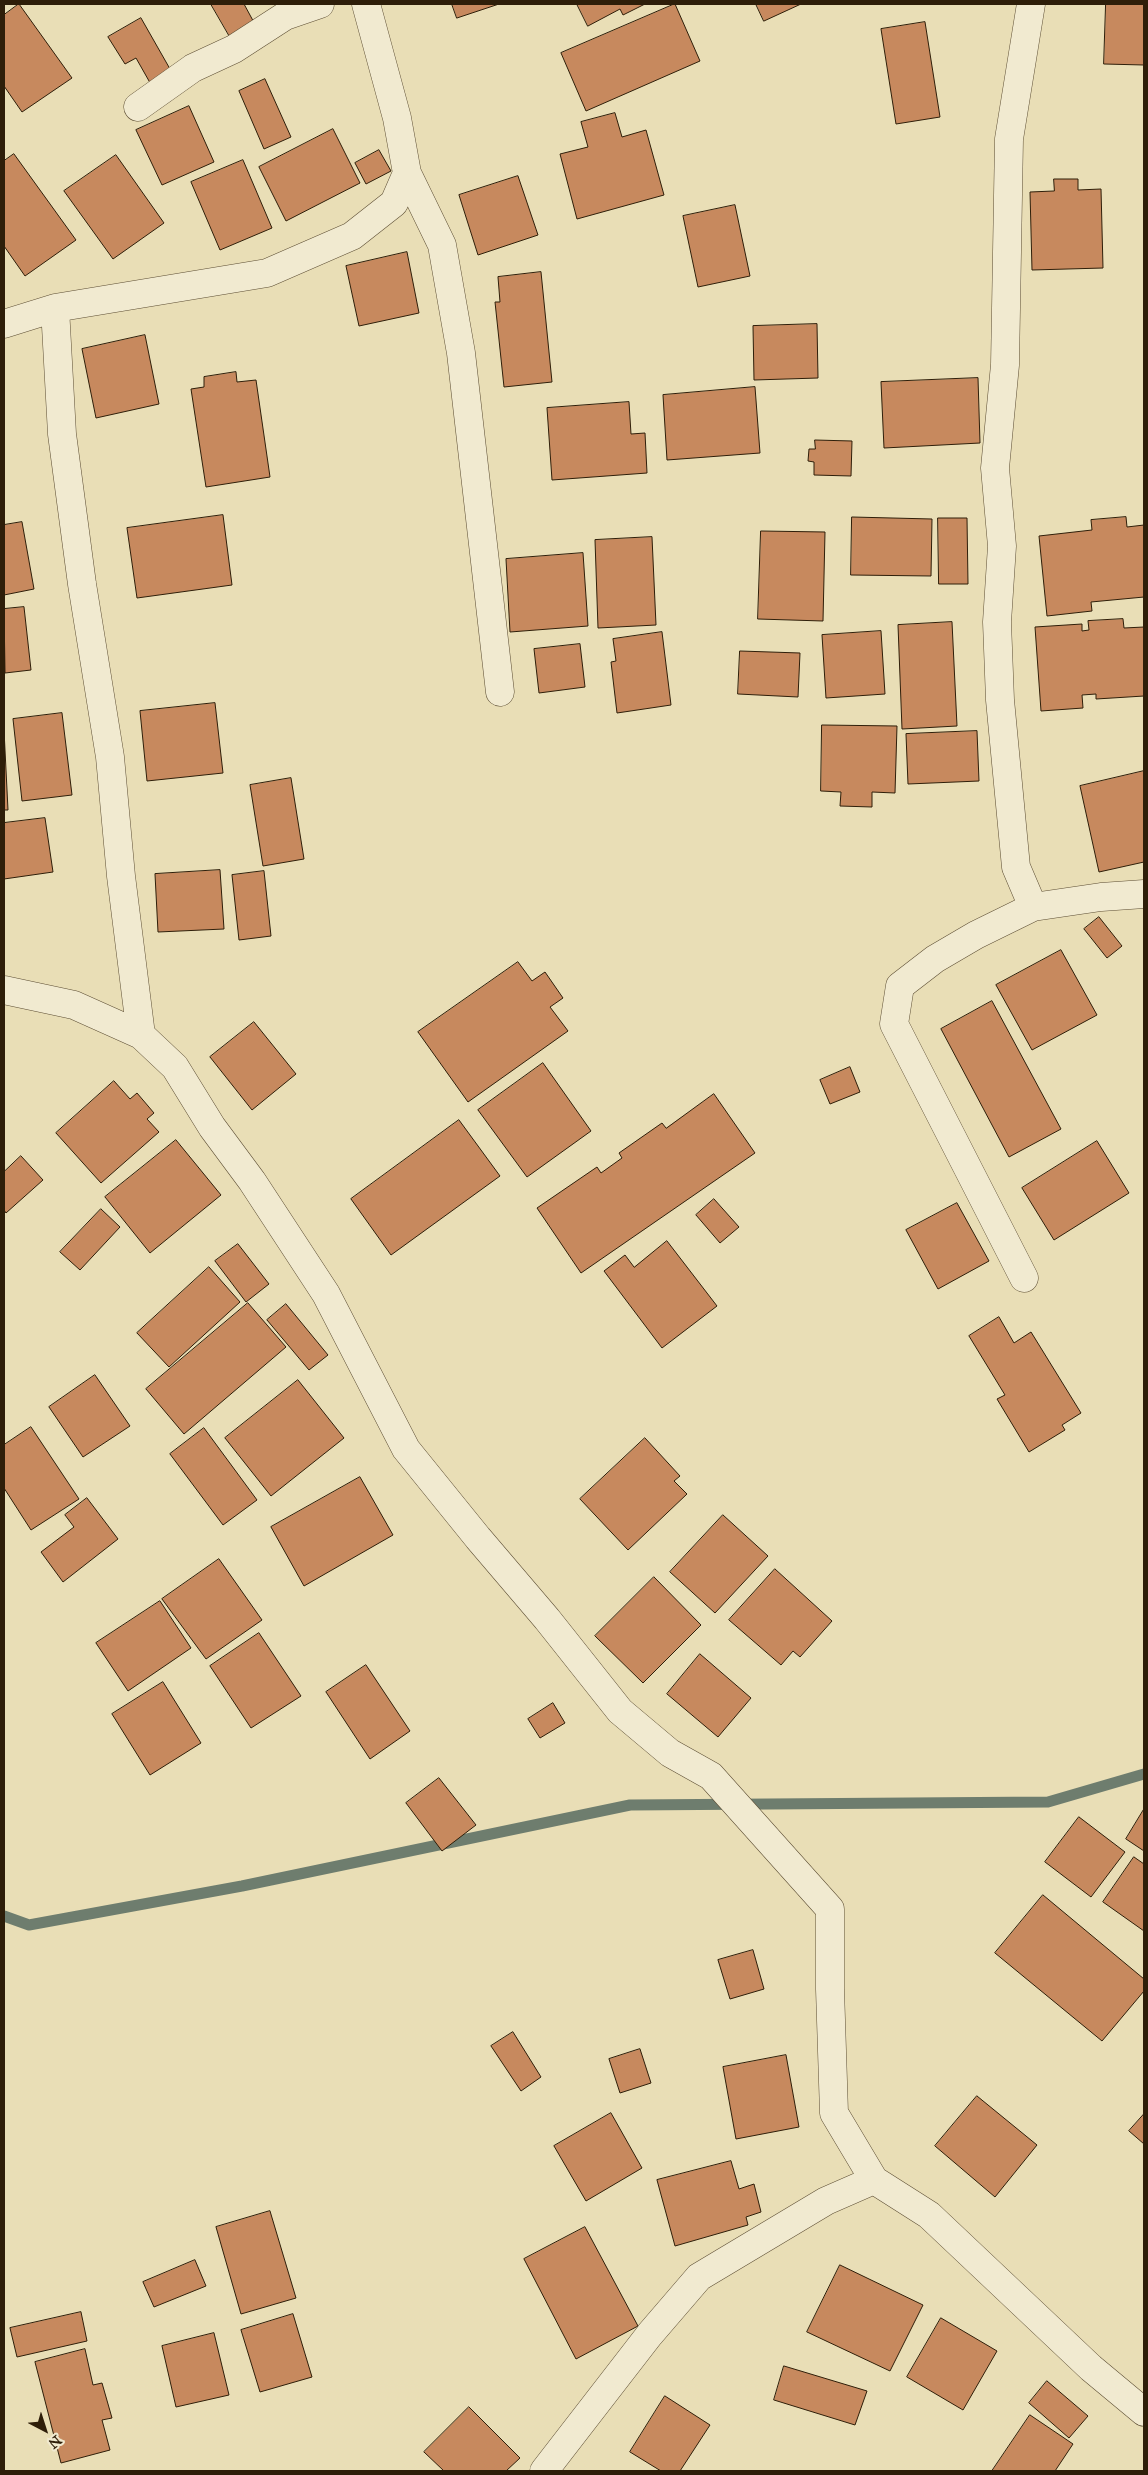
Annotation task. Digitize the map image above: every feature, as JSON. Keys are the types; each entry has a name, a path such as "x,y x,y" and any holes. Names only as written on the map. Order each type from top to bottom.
{"street":[{"path":"138,107 193,68 234,49 285,16 320,4"},
{"path":"366,4 397,118 406,173 442,245 461,353 500,692"},
{"path":"1031,4 1009,139 1005,364 995,468 1002,546 997,622 1000,700 1016,866 1033,907"},
{"path":"4,324 55,308 267,272 352,236 394,203 406,173"},
{"path":"55,308 62,434 82,584 110,757 121,876 141,1035"},
{"path":"1024,1278 894,1024 900,986 935,959 976,935 1033,907 1101,897 1144,894"},
{"path":"4,990 74,1004 141,1035 175,1067 212,1128 252,1181 326,1294 362,1366 412,1457 547,1618 620,1711 670,1754 711,1776 830,1909 830,1989 834,2113 874,2180 929,2215 1091,2368 1144,2412"},
{"path":"544,2471 650,2334 699,2277 826,2201 874,2180"}],"building":[{"path":"19,4 72,78 22,112 4,86 4,15"},
{"path":"211,4 244,4 257,28 233,42"},
{"path":"452,4 499,4 457,18"},
{"path":"577,4 645,4 623,15 620,9 588,26"},
{"path":"675,4 700,61 586,111 561,53"},
{"path":"756,4 801,4 764,21"},
{"path":"1106,4 1144,4 1144,65 1104,64"},
{"path":"141,18 174,76 153,88 136,58 125,64 108,37"},
{"path":"925,22 940,117 896,124 881,29"},
{"path":"265,79 291,137 264,149 239,91"},
{"path":"189,106 214,162 162,185 136,130"},
{"path":"615,113 622,137 646,130 664,195 577,219 560,154 588,147 581,122"},
{"path":"333,129 360,183 286,221 259,167"},
{"path":"379,150 391,171 366,184 355,163"},
{"path":"14,154 76,240 25,276 4,246 4,161"},
{"path":"116,155 164,223 113,259 64,191"},
{"path":"243,160 272,228 220,250 191,182"},
{"path":"518,176 538,235 478,255 459,195"},
{"path":"1054,179 1078,179 1078,190 1101,189 1103,268 1032,270 1030,192 1054,191"},
{"path":"735,205 750,276 698,287 683,216"},
{"path":"407,252 419,313 359,326 346,266"},
{"path":"541,272 552,382 504,387 495,302 500,302 498,277"},
{"path":"817,324 818,378 754,380 753,326"},
{"path":"145,335 159,404 96,418 82,349"},
{"path":"236,372 237,382 256,380 270,477 206,487 191,389 204,387 204,377"},
{"path":"978,378 980,443 884,448 881,382"},
{"path":"755,387 760,453 667,460 663,395"},
{"path":"629,402 631,434 645,433 647,473 552,480 547,408"},
{"path":"815,440 852,441 851,476 814,475 814,462 808,461 809,449 815,449"},
{"path":"223,515 232,585 137,598 127,528"},
{"path":"852,517 932,519 931,576 851,575"},
{"path":"1126,517 1127,527 1144,525 1144,597 1091,602 1092,611 1047,616 1039,536 1092,530 1091,520"},
{"path":"938,518 967,518 968,584 939,584"},
{"path":"22,522 34,589 4,595 4,525"},
{"path":"761,531 825,532 823,621 758,619"},
{"path":"652,537 656,625 598,628 595,540"},
{"path":"583,553 588,626 510,632 506,559"},
{"path":"24,607 31,670 5,673 4,609"},
{"path":"1123,619 1124,628 1144,627 1144,696 1096,699 1096,694 1082,695 1083,708 1041,711 1035,627 1082,624 1082,631 1089,630 1088,621"},
{"path":"952,622 957,726 902,729 898,625"},
{"path":"881,631 885,694 826,698 822,635"},
{"path":"662,632 671,705 617,713 611,662 616,661 613,639"},
{"path":"580,644 585,687 539,693 534,649"},
{"path":"740,651 800,653 798,697 738,694"},
{"path":"215,703 223,773 147,781 140,711"},
{"path":"62,713 72,795 22,801 13,719"},
{"path":"822,725 897,726 895,793 872,792 872,807 840,806 841,792 821,791"},
{"path":"4,730 8,810 4,810"},
{"path":"977,731 979,781 908,784 906,734"},
{"path":"1144,771 1144,862 1099,872 1080,786"},
{"path":"291,778 304,859 263,866 250,785"},
{"path":"45,818 53,872 4,879 4,823"},
{"path":"220,870 224,929 158,932 155,874"},
{"path":"264,871 271,936 239,940 232,875"},
{"path":"1099,917 1122,946 1107,958 1084,929"},
{"path":"1061,950 1097,1015 1032,1050 996,985"},
{"path":"518,962 532,981 545,972 563,998 550,1007 568,1031 468,1102 418,1032"},
{"path":"992,1001 1061,1129 1009,1157 941,1029"},
{"path":"254,1022 296,1074 252,1110 210,1057"},
{"path":"543,1063 591,1131 527,1177 478,1110"},
{"path":"850,1067 860,1092 830,1104 820,1080"},
{"path":"114,1081 130,1099 137,1093 154,1113 147,1119 159,1132 101,1183 56,1133"},
{"path":"714,1094 755,1153 581,1273 537,1208 597,1167 601,1173 622,1158 619,1153 662,1123 666,1128"},
{"path":"459,1120 500,1176 391,1255 351,1199"},
{"path":"176,1140 221,1195 150,1253 105,1197"},
{"path":"1097,1141 1129,1193 1054,1240 1022,1188"},
{"path":"21,1156 43,1180 6,1213 4,1210 4,1172"},
{"path":"714,1199 739,1227 720,1243 696,1215"},
{"path":"957,1203 989,1261 938,1289 906,1230"},
{"path":"101,1209 120,1227 80,1270 60,1252"},
{"path":"667,1241 717,1306 662,1348 604,1271 625,1255 634,1267"},
{"path":"238,1244 269,1284 246,1302 215,1261"},
{"path":"209,1267 240,1302 169,1367 137,1333"},
{"path":"248,1303 286,1347 184,1434 146,1389"},
{"path":"286,1304 328,1355 309,1370 267,1320"},
{"path":"999,1317 1014,1343 1031,1332 1081,1413 1062,1425 1065,1430 1029,1452 997,1399 1005,1395 969,1336"},
{"path":"95,1375 130,1426 83,1457 49,1407"},
{"path":"298,1380 344,1438 271,1496 225,1438"},
{"path":"31,1427 79,1499 31,1530 4,1488 4,1445"},
{"path":"204,1428 257,1500 223,1525 170,1454"},
{"path":"645,1438 680,1476 674,1481 687,1494 628,1550 580,1499"},
{"path":"360,1477 393,1535 304,1586 271,1527"},
{"path":"87,1498 118,1539 63,1582 41,1552 74,1527 65,1515"},
{"path":"723,1515 768,1556 715,1613 670,1572"},
{"path":"219,1559 262,1620 206,1659 162,1599"},
{"path":"775,1569 832,1621 800,1657 793,1651 781,1665 729,1620"},
{"path":"654,1577 701,1625 643,1683 595,1636"},
{"path":"160,1601 191,1648 128,1691 96,1643"},
{"path":"259,1633 301,1696 251,1728 210,1666"},
{"path":"700,1654 751,1698 718,1737 667,1694"},
{"path":"366,1665 410,1731 370,1759 326,1692"},
{"path":"163,1682 201,1743 150,1775 112,1714"},
{"path":"553,1703 565,1723 540,1738 528,1719"},
{"path":"439,1778 476,1825 442,1851 406,1803"},
{"path":"1144,1809 1144,1851 1126,1839"},
{"path":"1079,1817 1125,1852 1091,1897 1045,1862"},
{"path":"1134,1857 1144,1864 1144,1931 1103,1902"},
{"path":"1043,1895 1144,1979 1144,1991 1102,2041 995,1953"},
{"path":"753,1950 764,1989 730,1999 718,1960"},
{"path":"513,2032 541,2077 521,2091 491,2046"},
{"path":"640,2049 651,2083 620,2093 609,2059"},
{"path":"786,2055 799,2127 736,2139 723,2067"},
{"path":"977,2096 1037,2145 995,2197 935,2146"},
{"path":"611,2113 642,2168 586,2201 554,2146"},
{"path":"1144,2114 1144,2144 1129,2131"},
{"path":"731,2161 739,2189 754,2184 761,2212 746,2217 748,2225 675,2246 657,2180"},
{"path":"270,2211 296,2298 241,2314 216,2227"},
{"path":"585,2227 638,2326 576,2359 524,2259"},
{"path":"195,2260 206,2286 154,2307 143,2282"},
{"path":"840,2265 923,2305 890,2371 807,2332"},
{"path":"81,2312 87,2341 17,2357 10,2328"},
{"path":"293,2314 312,2377 260,2392 241,2330"},
{"path":"941,2318 997,2351 963,2410 907,2377"},
{"path":"214,2333 229,2395 176,2407 162,2346"},
{"path":"85,2349 93,2385 102,2383 112,2418 102,2420 110,2450 61,2463 35,2362"},
{"path":"784,2366 867,2391 855,2425 774,2400"},
{"path":"1047,2381 1088,2416 1069,2438 1029,2403"},
{"path":"665,2396 710,2425 680,2471 661,2471 630,2452"},
{"path":"469,2407 520,2458 506,2471 444,2471 424,2452"},
{"path":"1030,2415 1073,2444 1055,2471 992,2471"}],"waterway":[{"path":"4,1916 29,1925 242,1886 630,1805 1048,1802 1144,1774"}]}
